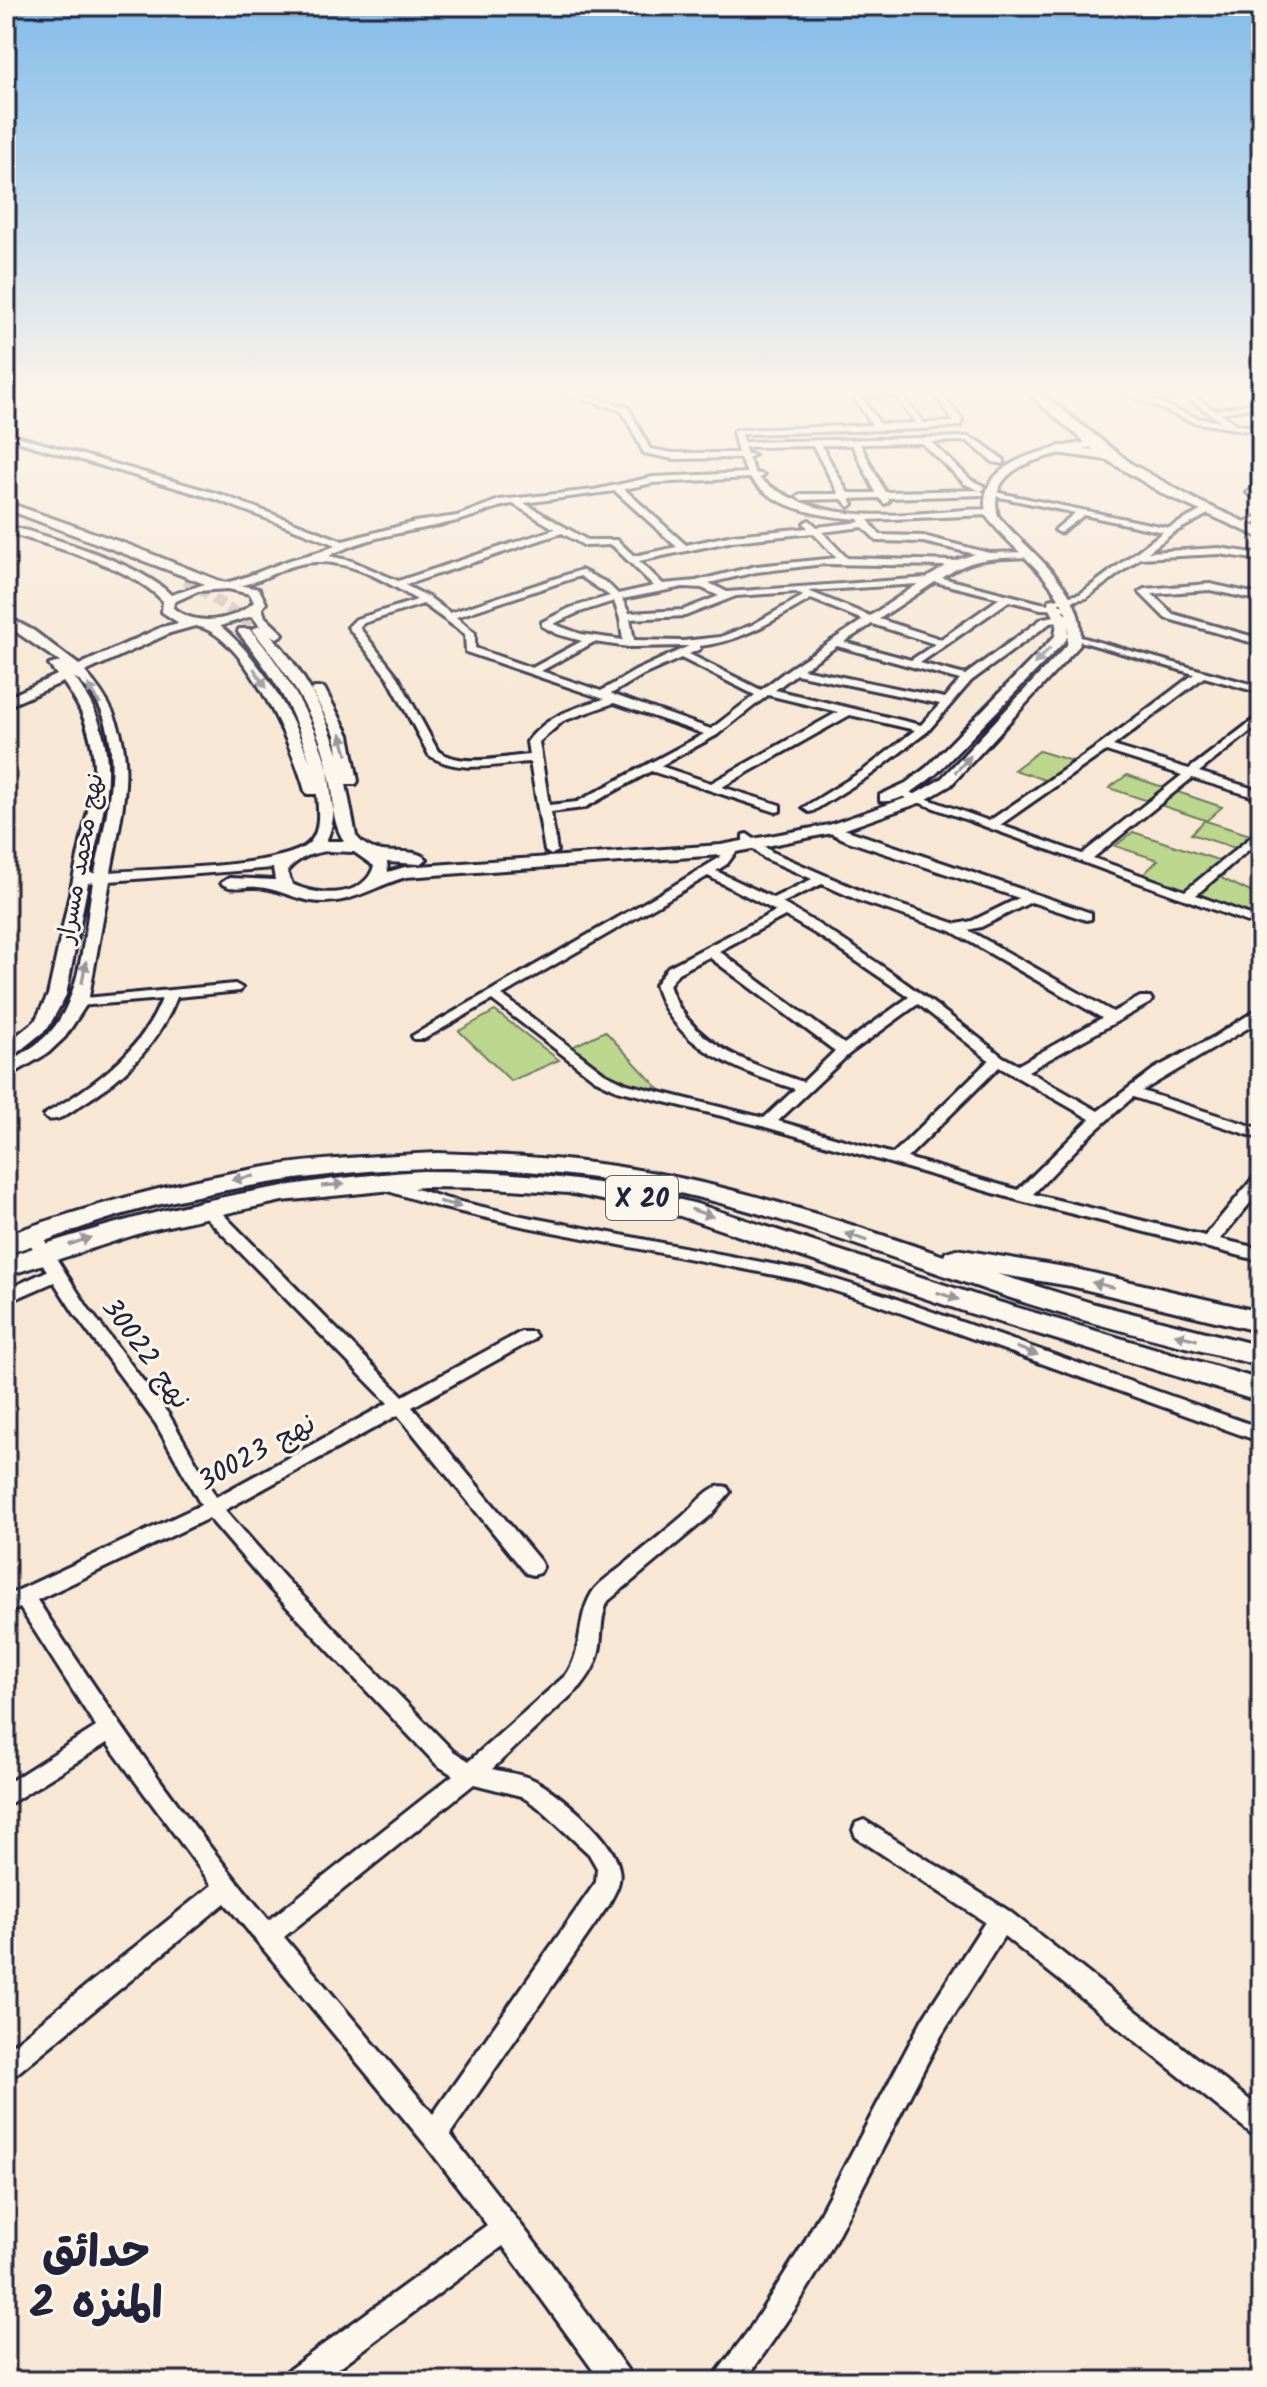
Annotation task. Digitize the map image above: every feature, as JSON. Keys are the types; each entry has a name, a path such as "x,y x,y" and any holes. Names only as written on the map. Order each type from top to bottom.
{"highway":[{"path":"1199,505 1261,534"},
{"path":"1222,505 1257,522"},
{"name":"X 20","path":"6,1245 43,1254 137,1201 257,1175 373,1162 469,1160 578,1168 702,1190 790,1214 1046,1300 1261,1356"},
{"name":"X 20","path":"6,1267 121,1227 271,1193 376,1181 509,1180 585,1188 689,1208 1037,1326 1261,1391"},
{"path":"895,1251 979,1260 1071,1277 1261,1322"}],"street":[{"path":"7,505 224,585 250,590 262,621 300,660 337,724 348,757 353,798 351,808 343,818"},
{"path":"246,505 289,520 342,544"},
{"path":"6,703 151,625 168,605 189,590 249,581 291,563 317,557 342,544 415,525 459,518 491,505"},
{"path":"521,505 589,544 612,541 660,586"},
{"path":"636,505 685,549"},
{"path":"800,505 814,528 846,563"},
{"path":"810,505 830,514 859,517 956,505"},
{"path":"851,505 877,538 923,539 989,556"},
{"path":"888,505 890,509"},
{"path":"633,559 733,538 814,528 890,509 938,505"},
{"path":"986,505 1012,555 1063,609"},
{"path":"315,848 324,834 325,819 320,770 295,705 251,630 298,677 319,719 334,761 348,837 360,849 376,857 404,860 751,841 832,829 917,799 952,776 1073,646 1063,609 1028,554 987,505"},
{"path":"1014,505 1081,513 1170,531"},
{"path":"6,511 128,554 179,581 6,519"},
{"path":"809,808 868,772 924,729 967,679 1170,531 1207,511"},
{"path":"1060,530 1081,513"},
{"path":"6,528 132,575 163,591 177,618 203,622 246,658 270,693 305,767 315,805 325,819"},
{"path":"397,585 562,530"},
{"path":"1137,555 1219,551 1261,557"},
{"path":"544,809 577,806 713,733 794,670 955,564 967,559 1028,554"},
{"path":"317,557 352,566 427,600 470,633 470,650 713,733"},
{"path":"6,692 69,670 170,628 232,619 257,602 264,587 311,564 317,557"},
{"path":"697,584 731,572 764,567 846,563 955,564"},
{"path":"450,616 576,573 583,574 619,597 627,616 629,644"},
{"path":"627,616 685,613 726,596 792,588 930,580 1063,609"},
{"path":"713,641 629,644 591,640 548,627 547,622 660,586 708,585 726,596"},
{"path":"1261,598 1210,587 1144,592 1169,616 1261,642"},
{"path":"792,588 871,620 943,643"},
{"path":"602,695 679,653 733,635 810,596"},
{"path":"912,664 1007,598"},
{"path":"427,600 363,620 353,627 393,677 433,753 440,759 453,762 534,758"},
{"name":"نهج محمد مسرار","path":"6,620 59,652 120,748 121,771 79,1002 59,1033 42,1049 6,1072"},
{"name":"نهج محمد مسرار","path":"6,632 69,670"},
{"path":"1070,635 1261,690"},
{"path":"79,885 247,882 285,887 301,895 324,898 348,895 375,881 405,872 733,848 899,793 932,770 1070,635"},
{"path":"533,671 591,640"},
{"path":"836,643 967,679"},
{"path":"679,653 765,694 924,729"},
{"path":"794,670 948,702"},
{"path":"990,826 1104,747 1202,673"},
{"path":"551,851 533,742 550,725 616,699"},
{"path":"713,787 848,711"},
{"path":"1084,859 1261,717"},
{"name":"نهج محمد مسرار","path":"6,1053 28,1038 52,1009 102,771 106,727"},
{"path":"1104,747 1261,795"},
{"path":"650,767 776,808"},
{"path":"899,793 1261,923"},
{"path":"832,829 1086,916"},
{"path":"1187,896 1261,833"},
{"path":"751,841 768,855 865,898 956,928 1114,1019"},
{"path":"100,884 258,867 288,860 315,848 338,846 360,849"},
{"path":"419,1036 707,871 723,861 733,848"},
{"path":"375,881 382,871 376,857"},
{"path":"285,887 279,871 288,860"},
{"path":"707,871 787,910 918,997 998,1060 1099,1118"},
{"path":"772,903 822,879"},
{"path":"956,928 976,924 1031,897"},
{"path":"787,910 673,970 662,985 664,1000 682,1025 718,1052 759,1072 804,1087"},
{"path":"711,952 844,1051"},
{"path":"79,1002 235,988"},
{"path":"52,1116 103,1084 135,1056 153,1035 171,994"},
{"path":"494,995 610,1083 767,1123 1021,1196 1261,1255"},
{"path":"767,1123 844,1051 918,997"},
{"path":"1018,1071 1145,1000"},
{"path":"1021,1196 1099,1118 1131,1092 1160,1072 1232,1034 1261,1011"},
{"path":"896,1160 998,1060"},
{"path":"1131,1092 1261,1134"},
{"path":"1209,1242 1261,1180"},
{"path":"376,1181 445,1203 522,1221 802,1275 882,1300 1261,1435"},
{"path":"205,1206 399,1403 533,1567"},
{"path":"6,1297 43,1254"},
{"name":"نهج 30022","path":"43,1254 163,1420 212,1508 365,1677 445,1758 471,1774"},
{"name":"نهج 30023","path":"15,1601 212,1508 399,1403 527,1336"},
{"path":"268,1935 471,1774 586,1667 594,1604 704,1510 720,1492"},
{"path":"15,1601 227,1887 434,2135 618,2381"},
{"path":"6,1796 110,1730"},
{"path":"434,2135 608,1883 608,1867 597,1847 546,1800 526,1787 471,1774"},
{"path":"864,1830 1001,1919 1261,2125"},
{"path":"6,2066 227,1887"},
{"path":"728,2381 804,2271 871,2151 934,2024 1001,1919"},
{"path":"297,2381 506,2228"}],"green space":[{"path":"1039,751 1072,761 1048,781 1014,770"},
{"path":"1127,775 1222,807 1206,821 1250,835 1235,848 1191,834 1205,820 1109,788"},
{"path":"1133,832 1233,865 1221,878 1261,897 1261,920 1140,878 1158,860 1115,846"},
{"path":"495,1011 559,1060 511,1081 459,1031"},
{"path":"605,1031 662,1092 619,1085 570,1048"}],"tunnel":[{"path":"185,580 242,617"},
{"path":"240,615 258,629"}],"district":[{"name":"حدائق المنزه 2","path":"96,2276"}]}
